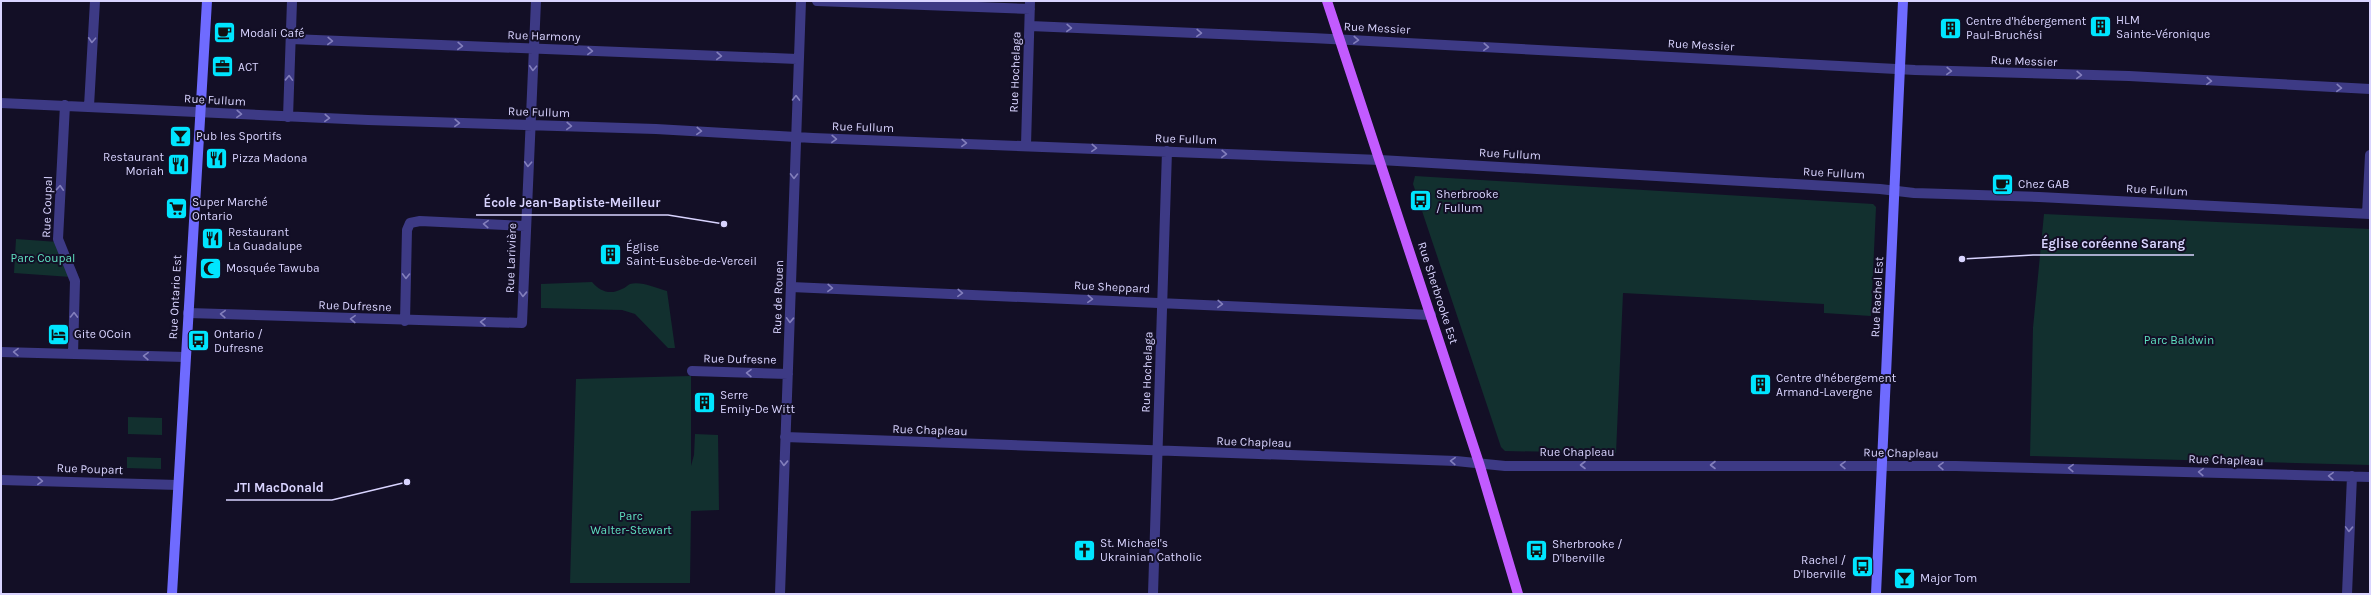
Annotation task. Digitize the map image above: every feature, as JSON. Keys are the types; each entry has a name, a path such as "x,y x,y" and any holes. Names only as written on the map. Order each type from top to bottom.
{"main road":[{"name":"Rue Ontario Est","path":"172,594 207,1"},
{"name":"Rue Sherbrooke Est","path":"1328,1 1479,463 1518,594"},
{"name":"Rue Rachel Est","path":"1876,594 1903,1"}],"street":[{"path":"89,106 95,1"},
{"path":"288,116 292,1"},
{"name":"Rue Larivière","path":"522,323 525,226 536,1"},
{"name":"Rue de Rouen","path":"780,594 791,287 797,60 801,1"},
{"path":"817,1 1030,5"},
{"name":"Rue Hochelaga","path":"1026,145 1030,5"},
{"name":"Rue Messier","path":"1030,26 1900,68 2129,76 2370,89"},
{"name":"Rue Harmony","path":"291,39 797,60"},
{"name":"Rue Fullum","path":"1,103 1380,160 1894,190 1914,193 2039,197 2369,214"},
{"name":"Rue Coupal","path":"64,105 58,239 74,281 73,354"},
{"name":"Rue Hochelaga","path":"1153,594 1156,451 1166,152"},
{"path":"2369,214 2370,155"},
{"path":"405,321 407,230 410,223 420,221 525,226"},
{"name":"Rue Sheppard","path":"791,287 1431,314"},
{"name":"Rue Dufresne","path":"188,313 405,321 522,323"},
{"path":"1,352 185,357"},
{"name":"Rue Dufresne","path":"692,371 788,374"},
{"name":"Rue Chapleau","path":"785,437 1479,463 1505,466 1882,465 2026,467 2370,477"},
{"path":"2347,594 2352,476"},
{"name":"Rue Poupart","path":"1,480 178,485"}],"green space":[{"path":"1415,176 1873,204 1876,207 1871,316 1824,313 1824,304 1623,293 1616,453 1505,451 1501,447 1413,184"},
{"name":"Parc Baldwin","path":"2044,214 2370,229 2370,465 2030,456 2033,328"},
{"name":"Parc Coupal","path":"16,239 58,242 71,277 14,273"},
{"path":"592,282 606,292 618,291 634,283 644,284 667,291 675,348 668,348 635,314 622,310 541,308 541,284"},
{"name":"Parc Walter-Stewart","path":"691,376 691,466 694,455 695,434 718,435 719,510 691,511 690,583 570,583 576,379"},
{"path":"128,417 162,418 162,435 128,434"},
{"path":"127,457 161,458 161,469 127,468"}],"place":[{"name":"HLM Sainte-Véronique","path":"2101,27"},
{"name":"Centre d'hébergement Paul-Bruchési","path":"1950,28"},
{"name":"Modali Café","path":"224,33"},
{"name":"ACT","path":"222,67"},
{"name":"Pub les Sportifs","path":"180,136"},
{"name":"Pizza Madona","path":"216,158"},
{"name":"Restaurant Moriah","path":"179,164"},
{"name":"Chez GAB","path":"2003,184"},
{"name":"Sherbrooke / Fullum","path":"1420,201"},
{"name":"Super Marché Ontario","path":"176,209"},
{"name":"École Jean-Baptiste-Meilleur","path":"724,224"},
{"name":"Restaurant La Guadalupe","path":"212,239"},
{"name":"Église Saint-Eusèbe-de-Verceil","path":"611,254"},
{"name":"Église coréenne Sarang","path":"1962,259"},
{"name":"Mosquée Tawuba","path":"210,268"},
{"name":"Gite OCoin","path":"59,334"},
{"name":"Ontario / Dufresne","path":"199,341"},
{"name":"Centre d'hébergement Armand-Lavergne","path":"1760,385"},
{"name":"Serre Emily-De Witt","path":"704,402"},
{"name":"JTI MacDonald","path":"407,482"},
{"name":"St. Michael's Ukrainian Catholic","path":"1085,550"},
{"name":"Sherbrooke / D'Iberville","path":"1536,551"},
{"name":"Rachel / D'Iberville","path":"1862,567"},
{"name":"Major Tom","path":"1905,578"}]}
